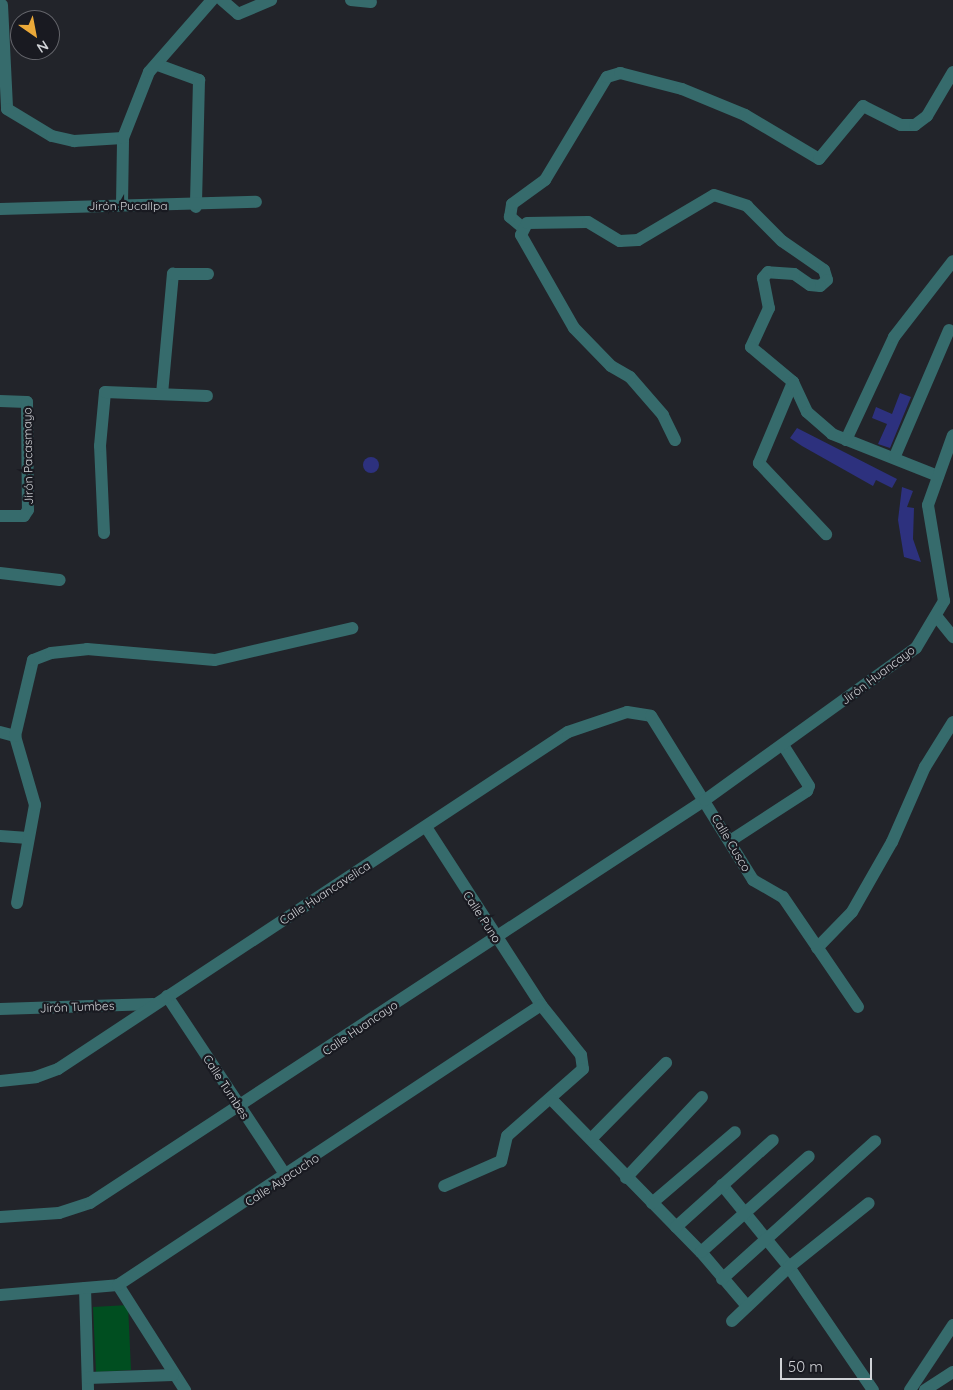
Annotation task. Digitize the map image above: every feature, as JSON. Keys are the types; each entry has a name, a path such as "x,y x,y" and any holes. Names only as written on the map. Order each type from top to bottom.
{"street":[{"path":"122,205 123,138 149,72 158,66 212,0"},
{"path":"222,0 238,14 271,0"},
{"path":"352,0 370,2"},
{"path":"2,5 7,109 52,136 74,141 123,138"},
{"path":"158,66 199,80 196,207"},
{"path":"522,227 510,217 512,204 545,180 608,77 620,73 682,89 745,115 819,158 863,106 901,125 915,126 927,116 953,72"},
{"path":"522,227 538,220 588,222 620,241 638,240 714,195 747,206 782,241 824,270 827,280 820,286 810,285 775,269 763,278 770,308 751,348 793,382 807,412 846,440 895,456 938,476"},
{"name":"Jirón Pucallpa","path":"0,209 122,205 196,207 256,202"},
{"path":"522,227 521,235 574,328 612,366 630,377 663,415 676,440"},
{"path":"846,440 894,337 953,261"},
{"path":"162,394 173,274 208,274"},
{"path":"895,456 948,330"},
{"path":"793,382 759,463 826,534"},
{"path":"104,533 100,446 105,392 207,396"},
{"name":"Jirón Pacasmayo","path":"0,401 24,400 27,514 0,516"},
{"name":"Jirón Huancayo","path":"705,800 916,648 937,617 944,583 928,505 953,435"},
{"path":"0,573 60,580"},
{"path":"937,617 953,637"},
{"path":"16,903 28,838 34,789 15,736 33,660 51,653 87,649 216,660 352,628"},
{"name":"Calle Huancavelica","path":"0,1081 30,1079 58,1069 153,1004 576,727 615,713 637,711 651,716"},
{"name":"Calle Cusco","path":"651,716 753,880 783,896 858,1007"},
{"path":"817,948 852,912 892,842 925,767 953,722"},
{"path":"0,732 15,736"},
{"path":"730,841 807,791 809,786 783,745"},
{"name":"Calle Huancayo","path":"0,1217 59,1213 90,1204 240,1108 705,800"},
{"name":"Calle Puno","path":"426,827 541,1005 581,1055 583,1069 552,1100"},
{"path":"0,836 28,838"},
{"name":"Calle Tumbes","path":"167,996 287,1177"},
{"name":"Jirón Tumbes","path":"0,1009 153,1004"},
{"name":"Calle Ayacucho","path":"0,1295 118,1285 287,1177 541,1005"},
{"path":"592,1139 666,1064"},
{"path":"626,1178 702,1097"},
{"path":"444,1186 501,1161 507,1136 552,1100 592,1139 626,1178 701,1252 722,1279 747,1306"},
{"path":"652,1203 735,1132"},
{"path":"676,1228 773,1140"},
{"path":"722,1279 875,1141"},
{"path":"701,1252 808,1156"},
{"path":"722,1185 746,1212 789,1267 873,1390"},
{"path":"732,1321 789,1267 869,1203"},
{"path":"118,1285 184,1390"},
{"path":"85,1288 88,1384 173,1375"},
{"path":"910,1390 953,1325"},
{"path":"925,1390 953,1372"}],"green space":[{"path":"128,1305 131,1370 96,1372 93,1307"}],"building":[{"path":"900,393 911,397 890,448 878,444 887,424 872,418 876,407 892,414"},
{"path":"797,428 897,479 892,488 876,480 873,486 802,446 790,438"},
{"path":"368,457 374,457 379,462 377,471 368,473 363,468 363,462"},
{"path":"902,487 913,491 907,507 914,508 913,539 921,562 904,557 898,520"}]}
